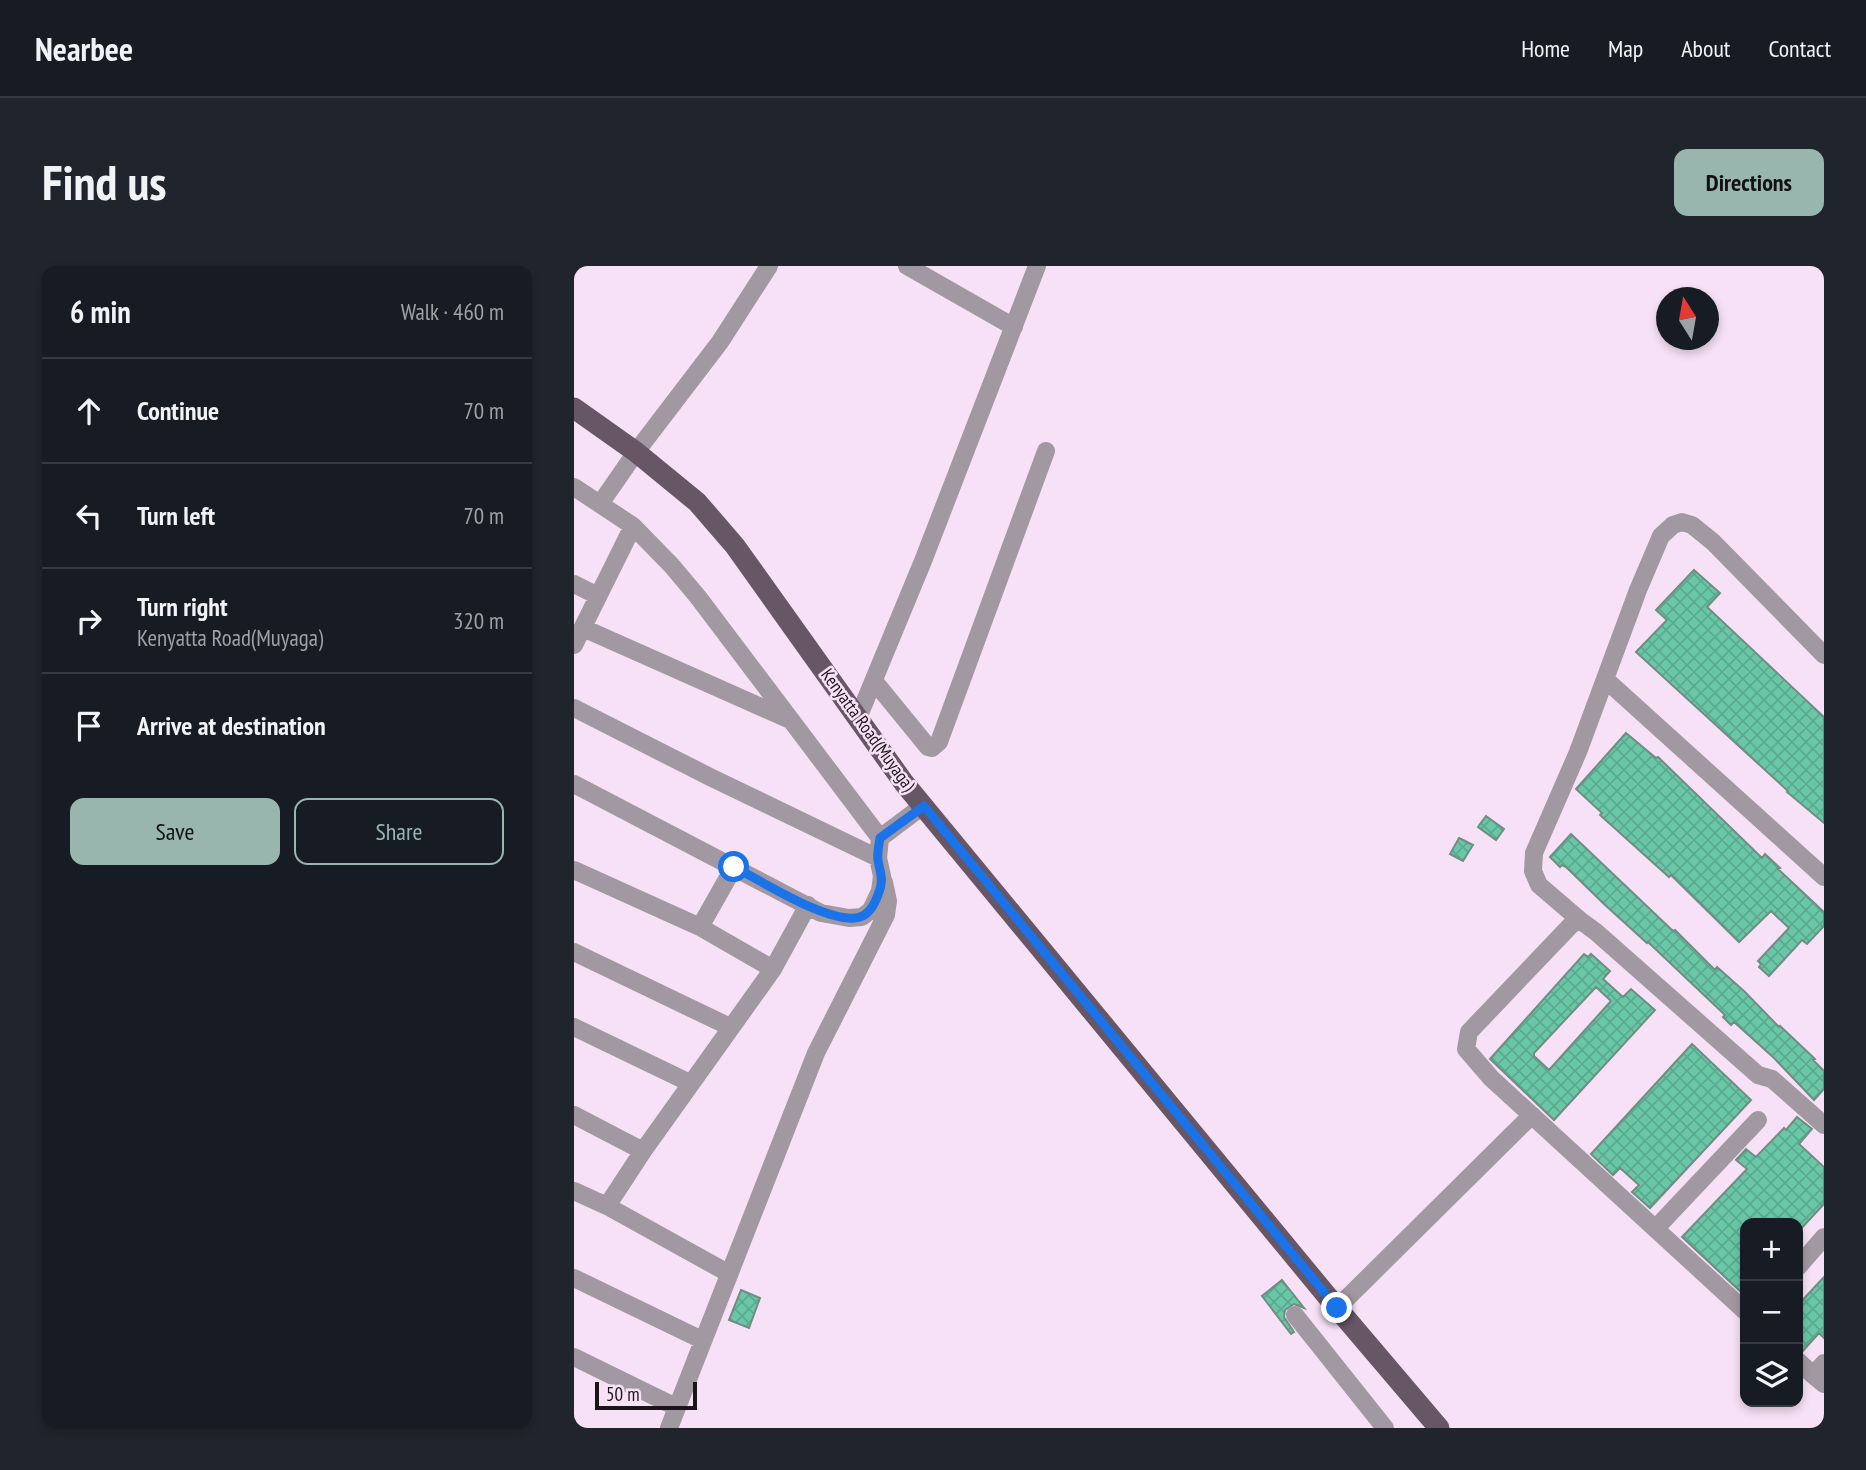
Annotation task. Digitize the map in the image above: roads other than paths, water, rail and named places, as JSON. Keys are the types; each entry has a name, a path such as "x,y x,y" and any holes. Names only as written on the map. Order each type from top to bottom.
{"main road":[{"name":"Kenyatta Road(Muyaga)","path":"574,408 636,452 697,502 735,546 904,783 1439,1428"}],"street":[{"path":"600,504 720,342 769,266"},
{"path":"907,266 1014,327"},
{"path":"858,718 1037,266"},
{"path":"874,681 928,747 936,746 1046,451"},
{"path":"574,487 633,526 698,597 880,838 878,858 888,901 886,915 816,1053 669,1428"},
{"path":"1824,656 1713,542 1692,525 1682,522 1673,525 1661,536 1638,590 1578,752 1534,853 1533,871 1539,885 1758,1075 1772,1079 1824,1125"},
{"path":"574,645 633,526"},
{"path":"574,584 598,596"},
{"path":"583,628 791,720"},
{"path":"1605,679 1824,877"},
{"path":"574,708 878,858"},
{"path":"574,784 821,913 849,918 862,917 871,909 880,891 882,876"},
{"path":"880,838 924,806"},
{"path":"700,927 734,867"},
{"path":"574,870 700,927 773,969"},
{"path":"607,1206 643,1150 773,969 808,905"},
{"path":"1581,921 1572,925 1469,1032 1466,1049 1491,1078 1740,1306"},
{"path":"574,953 730,1027"},
{"path":"574,1027 690,1083"},
{"path":"574,1115 643,1150"},
{"path":"1337,1308 1532,1115"},
{"path":"1656,1228 1758,1120"},
{"path":"574,1191 607,1206 728,1273"},
{"path":"1803,1261 1824,1237"},
{"path":"574,1278 702,1340"},
{"path":"1294,1315 1385,1428"},
{"path":"574,1357 676,1407"},
{"path":"1803,1364 1820,1374"}]}
